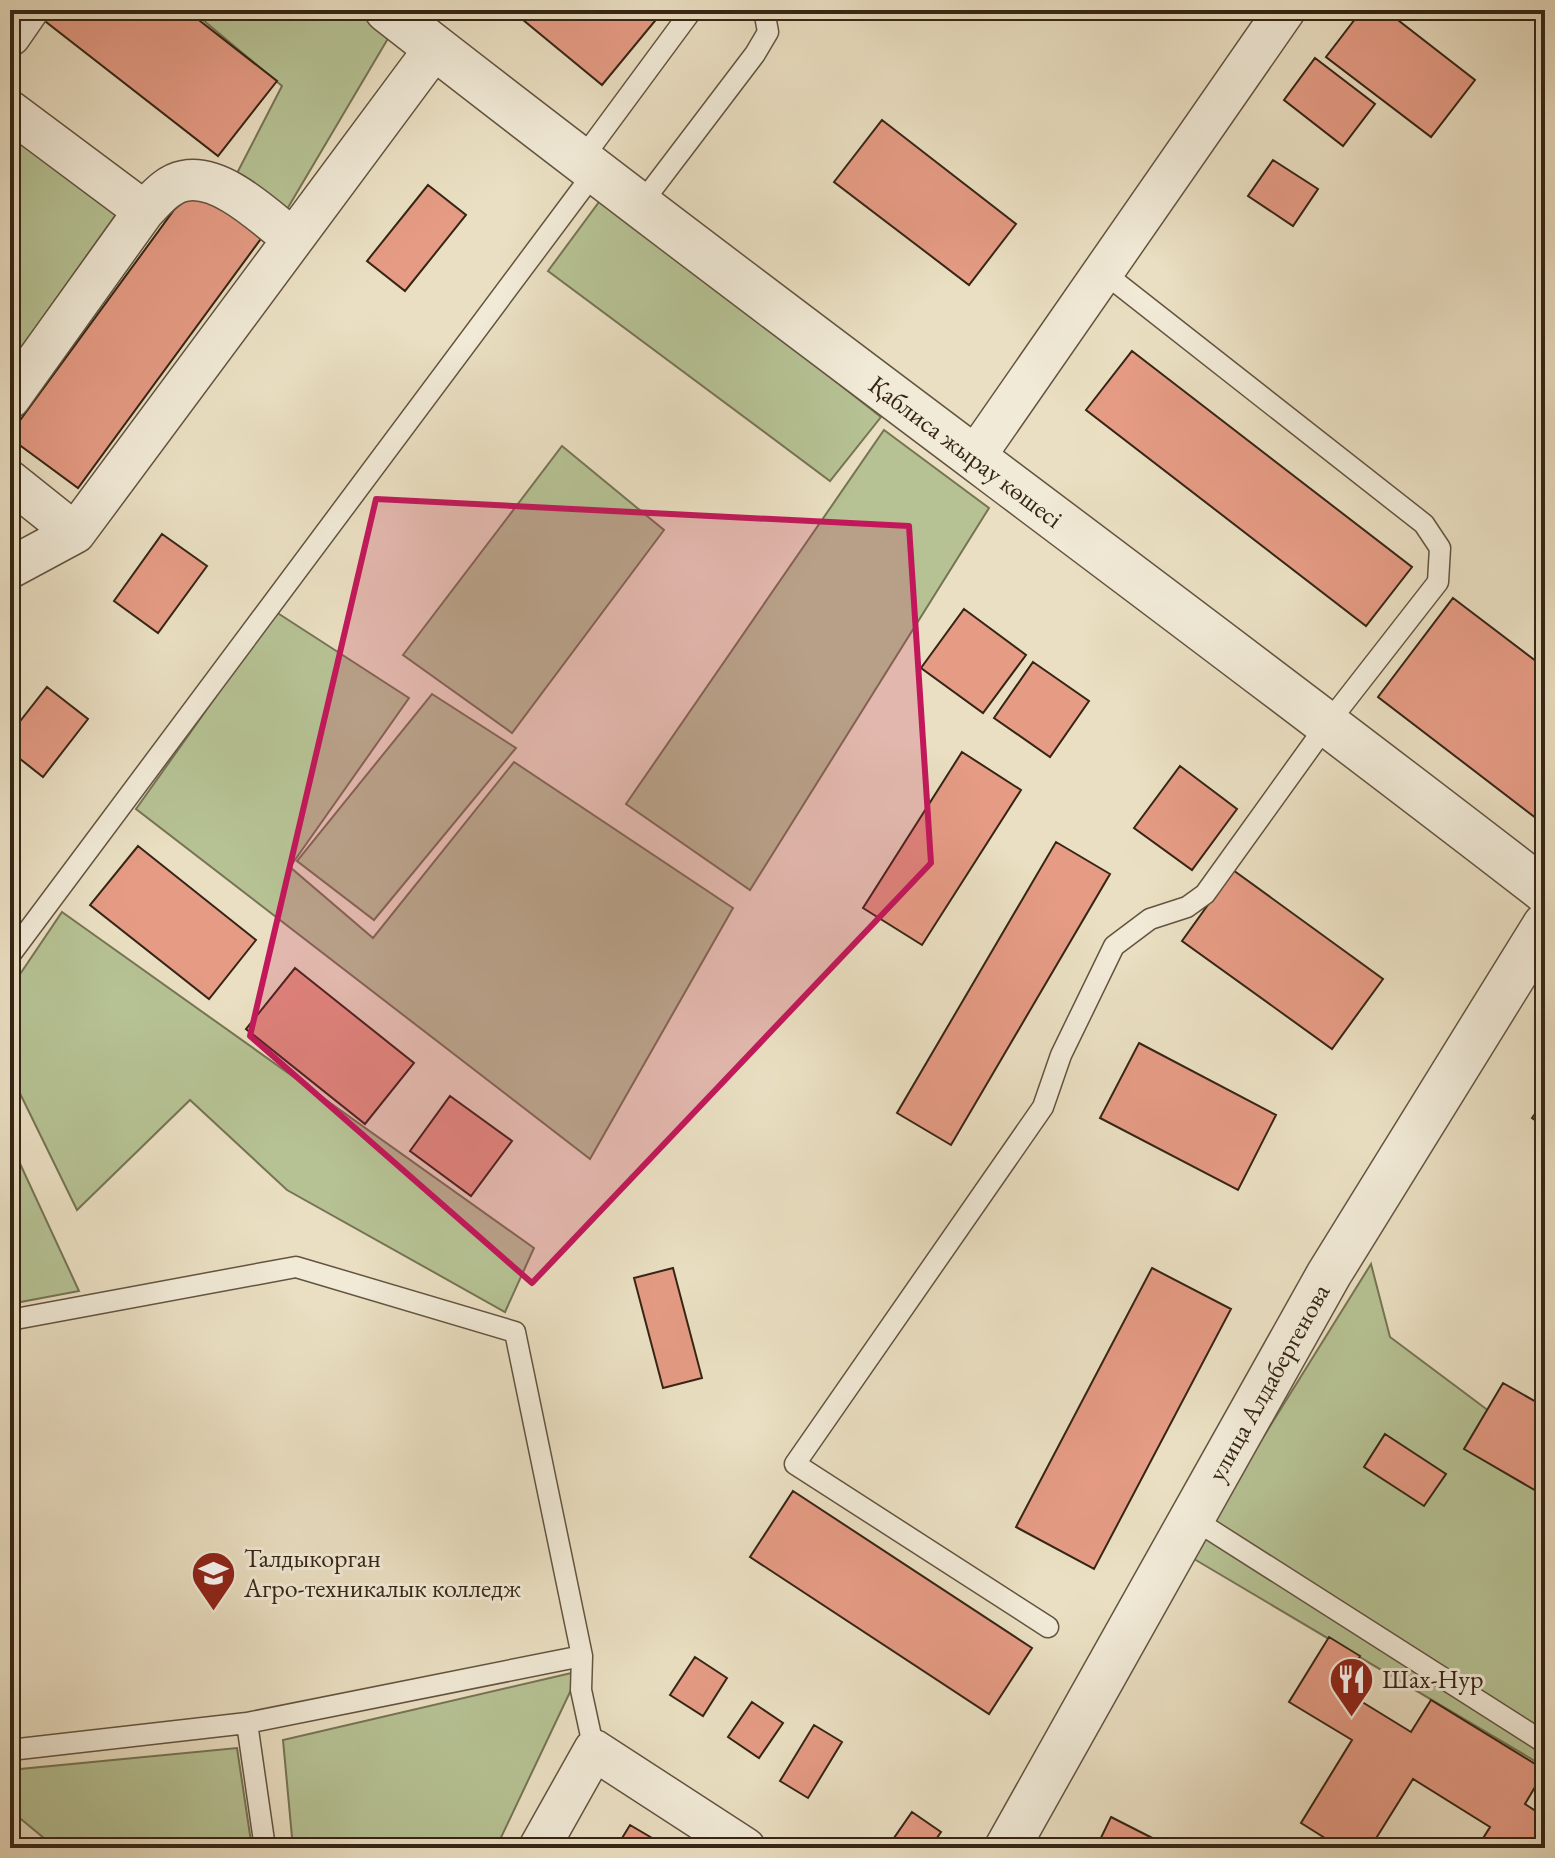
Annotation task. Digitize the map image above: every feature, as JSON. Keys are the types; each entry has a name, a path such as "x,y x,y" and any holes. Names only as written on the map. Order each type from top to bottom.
{"street":[{"path":"10,36 28,10"},
{"name":"Қаблиса жырау көшесі","path":"387,10 1545,891"},
{"path":"974,458 1285,10"},
{"path":"10,568 75,533 435,48"},
{"path":"10,111 144,211"},
{"path":"10,398 144,211 166,189 183,181 225,188 293,239"},
{"path":"10,481 75,533"},
{"name":"улица Алдабергенова","path":"1007,1848 1329,1274 1545,925"},
{"path":"539,1848 594,1750 745,1848"}],"lane":[{"path":"10,955 589,165 692,10"},
{"path":"641,204 755,54 768,32 764,10"},
{"path":"1048,1627 795,1464 1043,1107 1061,1055 1114,946 1150,919 1187,907 1205,894 1328,723 1438,582 1440,548 1424,524 1103,272"},
{"path":"10,1320 296,1267 515,1332 582,1656 581,1690 594,1750"},
{"path":"1192,1518 1545,1743"},
{"path":"10,1750 247,1723 582,1656"},
{"path":"247,1723 265,1848"}],"highlighted area":[{"path":"376,499 909,526 931,863 532,1283 250,1036"}],"green space":[{"path":"191,10 366,10 393,30 283,216 234,179 282,86"},
{"path":"10,131 117,213 10,364"},
{"path":"602,198 881,417 830,481 548,271"},
{"path":"884,430 989,508 750,890 626,804"},
{"path":"562,446 664,530 512,733 403,655"},
{"path":"276,612 409,698 290,867 373,938 514,762 733,908 590,1159 136,809"},
{"path":"432,694 516,748 374,920 297,861"},
{"path":"62,912 534,1248 505,1312 287,1190 190,1100 77,1210 10,1073 10,989"},
{"path":"10,1142 79,1291 10,1304"},
{"path":"1371,1264 1390,1337 1545,1453 1545,1767 1189,1556"},
{"path":"580,1671 496,1848 293,1848 283,1740"},
{"path":"237,1748 252,1848 56,1848 10,1810 10,1770"}],"building":[{"path":"47,10 186,10 277,81 218,156 41,18"},
{"path":"511,10 664,10 602,85"},
{"path":"1362,10 1385,10 1475,80 1431,137 1326,57"},
{"path":"1315,58 1375,104 1343,146 1284,100"},
{"path":"882,120 1016,224 969,285 834,182"},
{"path":"1273,160 1318,189 1293,226 1248,196"},
{"path":"193,184 263,236 78,488 10,438 10,434"},
{"path":"428,185 466,215 405,291 367,261"},
{"path":"1132,351 1412,567 1366,626 1086,410"},
{"path":"162,534 207,566 158,633 114,601"},
{"path":"1453,598 1545,668 1545,825 1378,697"},
{"path":"964,609 1026,655 983,713 921,668"},
{"path":"1033,662 1089,701 1050,757 994,718"},
{"path":"47,687 88,719 43,777 10,751 10,734"},
{"path":"962,752 1021,790 922,945 863,908"},
{"path":"1180,766 1237,809 1192,870 1134,828"},
{"path":"1056,842 1110,874 951,1145 897,1113"},
{"path":"138,846 256,940 209,999 90,905"},
{"path":"1233,870 1383,979 1332,1049 1182,941"},
{"path":"295,968 414,1063 365,1124 246,1029"},
{"path":"1139,1043 1276,1115 1238,1190 1100,1118"},
{"path":"450,1096 512,1141 471,1196 410,1151"},
{"path":"1545,1100 1545,1127 1532,1118"},
{"path":"673,1268 702,1378 663,1388 634,1278"},
{"path":"1152,1268 1231,1309 1094,1569 1016,1527"},
{"path":"1503,1383 1545,1407 1545,1496 1464,1449"},
{"path":"1385,1434 1446,1474 1424,1506 1364,1467"},
{"path":"793,1491 1032,1648 989,1714 750,1557"},
{"path":"1329,1637 1360,1656 1341,1689 1411,1732 1431,1700 1545,1770 1525,1804 1545,1817 1545,1848 1477,1848 1490,1827 1413,1779 1370,1848 1341,1848 1301,1823 1352,1740 1289,1702"},
{"path":"695,1657 727,1678 703,1716 670,1695"},
{"path":"752,1702 783,1723 759,1758 728,1737"},
{"path":"814,1725 842,1742 808,1798 780,1781"},
{"path":"912,1812 941,1832 930,1848 887,1848"},
{"path":"1111,1817 1172,1848 1096,1848"},
{"path":"630,1825 669,1848 616,1848"}],"place":[{"name":"Талдыкорган Агро-техникалык колледж","path":"213,1612"},
{"name":"Шах-Нур","path":"1351,1718"}]}
